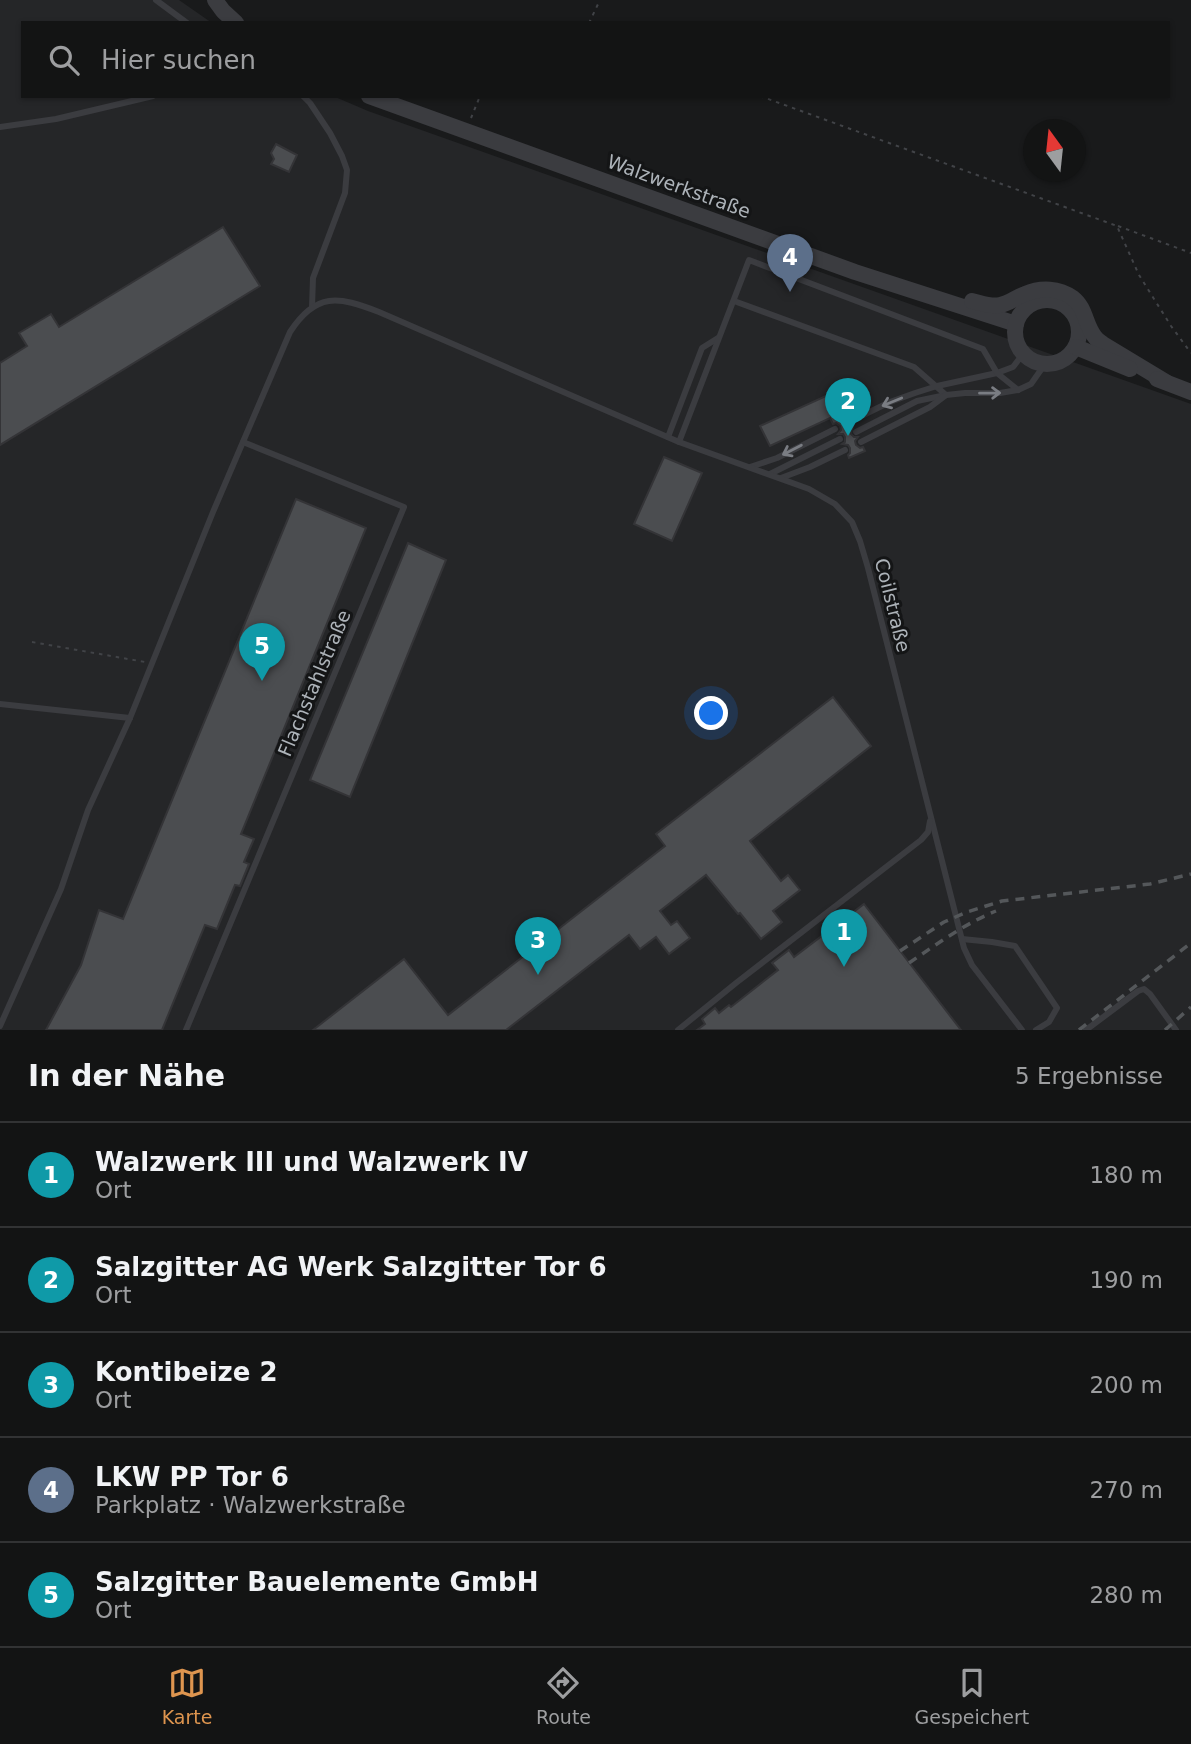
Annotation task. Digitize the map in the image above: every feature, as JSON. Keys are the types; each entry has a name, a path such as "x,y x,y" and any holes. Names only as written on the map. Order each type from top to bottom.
{"street":[{"path":"215,0 234,21"},
{"name":"Walzwerkstraße","path":"375,98 898,286 1016,324"},
{"path":"898,286 996,306 1025,293 1042,289 1054,290 1074,299 1081,306 1094,336 1103,344 1166,382"},
{"path":"1037,302 1058,302 1075,316 1079,337 1076,347 1060,362 1045,364 1034,361 1023,354 1016,343 1014,333 1020,314 1037,302"},
{"path":"1076,347 1191,392"}],"lane":[{"path":"156,0 184,21"},
{"path":"0,127 56,119 145,98"},
{"path":"305,98 330,133 347,170 345,193 313,278 312,307"},
{"path":"679,442 749,260 984,349 997,373 1018,390"},
{"path":"0,1027 61,889 88,810 130,718 290,332 296,322 312,307 332,300 357,304 679,442 748,467 777,458 835,429"},
{"path":"734,301 914,367 946,395"},
{"path":"668,437 702,348 718,338"},
{"path":"851,421 890,402 937,386 1013,367 1023,354"},
{"path":"856,432 917,401 946,395 1018,390 1031,384 1045,364"},
{"path":"861,442 930,407 946,395"},
{"path":"770,474 840,439"},
{"name":"Flachstahlstraße","path":"186,1030 404,508 243,442"},
{"path":"781,478 845,450"},
{"name":"Coilstraße","path":"748,467 809,489 835,504 852,522 868,568 962,939 972,965 1022,1030"},
{"path":"0,704 130,718"},
{"path":"678,1030 921,840 931,824 929,812"},
{"path":"962,939 1014,946 1057,1008 1049,1022 1036,1030"},
{"path":"1087,1030 1144,989 1176,1030"}],"path":[{"path":"590,21 600,0"},
{"path":"467,131 479,98"},
{"path":"765,98 1191,253"},
{"path":"1117,226 1139,275 1191,353"},
{"path":"32,642 152,663"}],"shaded area":[{"path":"0,0 179,0 209,21 21,21 21,98 338,98 1191,404 1191,1030 0,1030"}],"building":[{"path":"276,144 297,155 289,172 271,164 274,159 271,153"},
{"path":"223,227 260,286 0,445 0,363 27,346 19,333 51,314 59,327"},
{"path":"839,390 848,410 846,423 853,426 851,434 858,437 856,445 863,447 865,451 849,458 850,448 842,444 845,437 838,434 840,426 833,424 830,418 770,446 760,426"},
{"path":"664,457 702,473 672,541 634,524"},
{"path":"296,499 366,528 241,834 254,839 244,862 249,864 240,886 235,885 217,929 205,925 162,1030 46,1030 81,965 99,910 123,919"},
{"path":"408,543 446,560 350,797 310,780"},
{"path":"833,697 871,746 750,841 781,881 788,875 800,890 773,911 782,922 761,939 706,875 660,911 671,925 677,921 690,938 669,954 656,937 640,949 629,935 506,1030 313,1030 404,959 448,1015 665,846 656,834"},
{"path":"864,904 961,1030 697,1030 705,1024 702,1019 715,1008 719,1013 729,1005 731,1007 778,970 772,963 789,950 794,957"}],"railway":[{"path":"900,951 944,922 1002,901 1150,884 1191,874"},
{"path":"909,963 962,928 996,911"},
{"path":"1079,1030 1191,943"},
{"path":"1165,1030 1191,1007"}],"place":[{"name":"LKW PP Tor 6","path":"790,292"},
{"name":"Salzgitter AG Werk Salzgitter Tor 6","path":"848,436"},
{"name":"Salzgitter Bauelemente GmbH","path":"262,681"},
{"name":"Walzwerk III und Walzwerk IV","path":"844,967"},
{"name":"Kontibeize 2","path":"538,975"}]}
